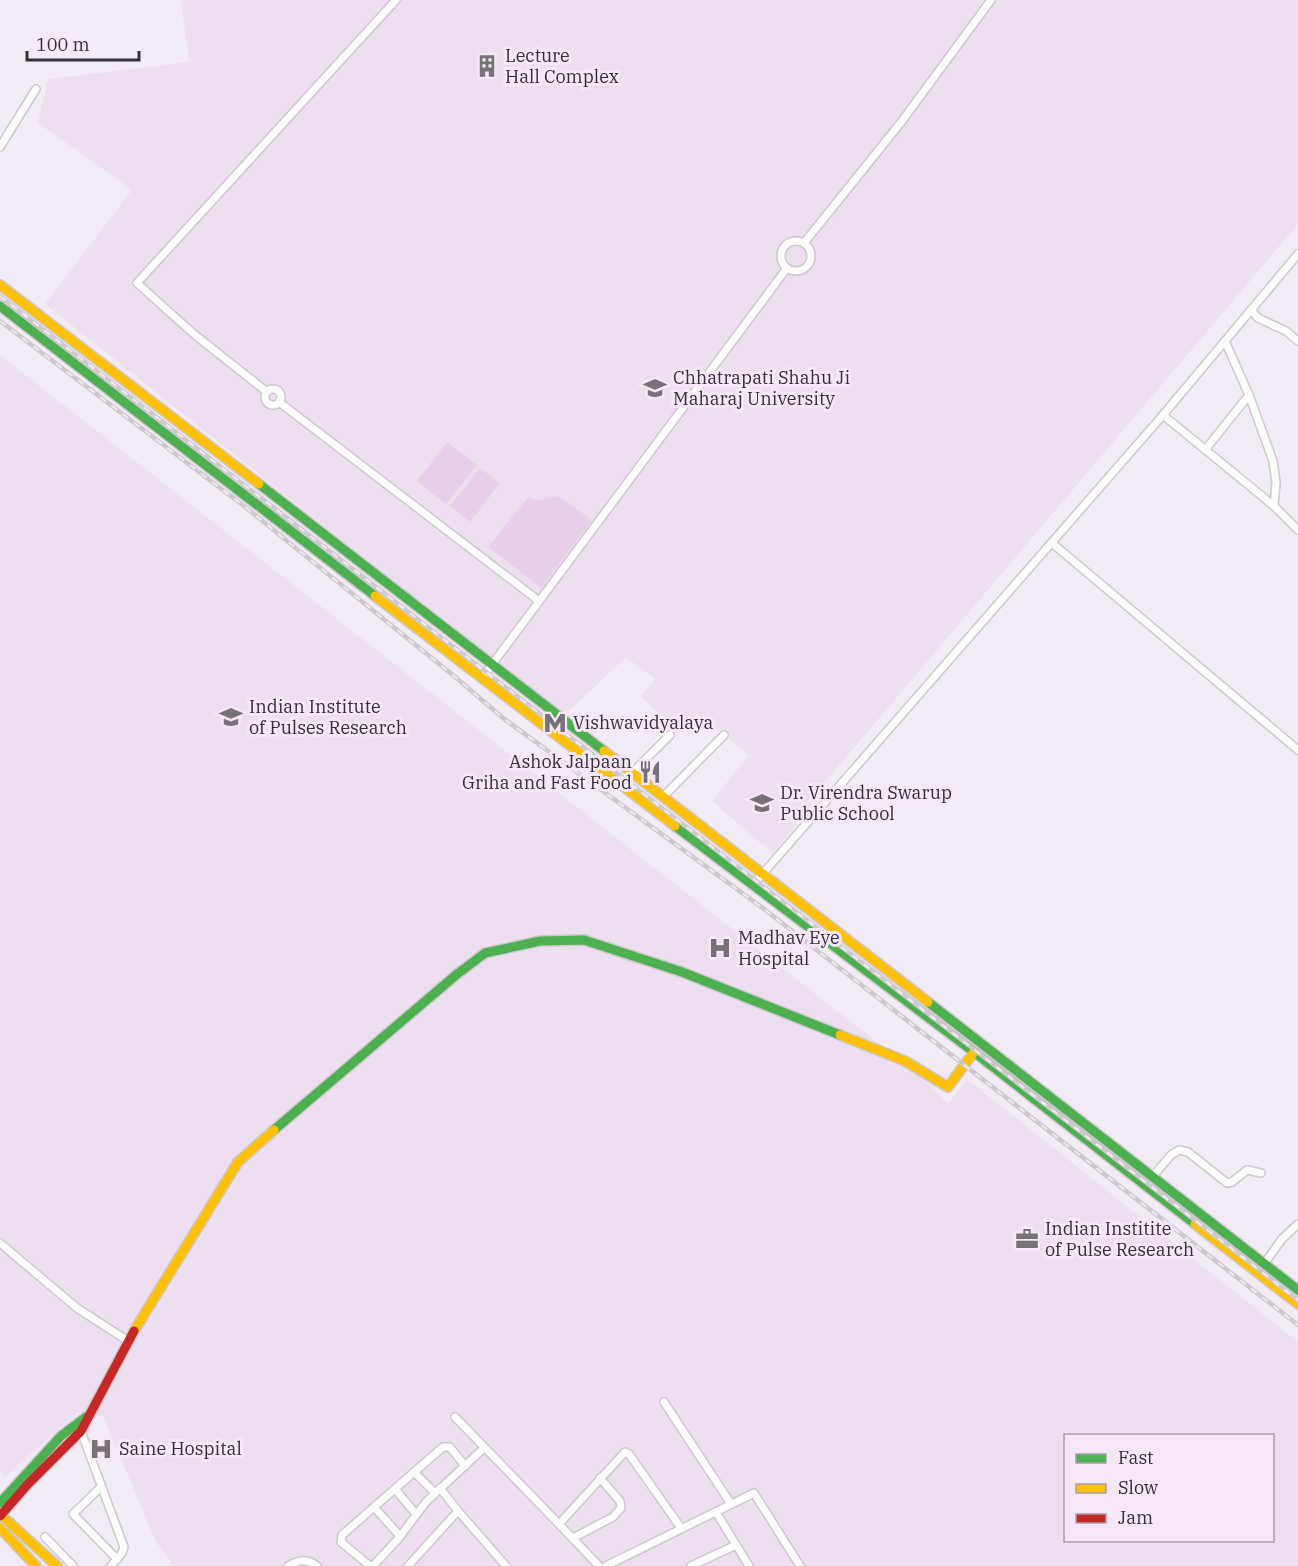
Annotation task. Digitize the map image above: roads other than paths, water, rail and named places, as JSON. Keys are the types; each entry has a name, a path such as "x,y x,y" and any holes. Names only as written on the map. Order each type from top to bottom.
{"main road":[{"path":"0,285 384,579 1298,1290"},
{"path":"0,306 752,886 974,1052 1298,1304"},
{"path":"54,348 64,334"},
{"path":"57,1566 0,1515 81,1431 128,1341 218,1192 245,1154 485,953 540,941 584,940 682,972 905,1061 948,1087 974,1052"},
{"path":"0,1503 61,1436 88,1416"},
{"path":"0,1528 36,1566"}],"street":[{"path":"267,392 195,335 137,284 396,0"},
{"path":"804,243 902,121 991,0"},
{"path":"0,147 36,89"},
{"path":"793,240 804,243 811,253 809,264 799,271 787,268 781,259 783,247 793,240"},
{"path":"752,886 1163,415 1298,254"},
{"path":"482,678 787,268"},
{"path":"1251,310 1258,318 1286,331 1298,341"},
{"path":"1226,341 1275,466 1274,506"},
{"path":"271,389 279,391 281,396 279,402 271,405 268,403 265,399 267,392 271,389"},
{"path":"1205,450 1249,395"},
{"path":"279,402 539,601"},
{"path":"1163,415 1297,527"},
{"path":"1052,543 1298,750"},
{"path":"632,773 670,735"},
{"path":"663,797 724,735"},
{"path":"1152,1177 1171,1155 1182,1150 1188,1152 1227,1183 1232,1182 1247,1170 1262,1173"},
{"path":"1264,1264 1282,1239 1298,1224"},
{"path":"0,1243 77,1308 128,1341"},
{"path":"664,1402 731,1504"},
{"path":"455,1417 599,1566"},
{"path":"81,1431 124,1547 111,1566"},
{"path":"465,1466 450,1447 445,1445 340,1539 372,1566 438,1490 465,1466 484,1448"},
{"path":"559,1524 626,1452 681,1528"},
{"path":"414,1472 438,1490 506,1566"},
{"path":"573,1538 613,1517 621,1508 620,1501 600,1478"},
{"path":"101,1487 73,1514 117,1559"},
{"path":"394,1489 416,1514"},
{"path":"606,1566 754,1493 800,1566"},
{"path":"374,1507 400,1536"},
{"path":"408,1566 458,1511"},
{"path":"716,1512 748,1566"},
{"path":"45,1537 73,1566"},
{"path":"691,1566 736,1545"},
{"path":"288,1566 303,1560 317,1566"}],"railway":[{"path":"0,296 1298,1300"},
{"path":"0,321 244,506 503,718 764,909 1298,1325"}],"place":[{"name":"Lecture Hall Complex","path":"487,66"},
{"name":"Chhatrapati Shahu Ji Maharaj University","path":"655,388"},
{"name":"Indian Institute of Pulses Research","path":"231,717"},
{"name":"Vishwavidyalaya","path":"555,723"},
{"name":"Ashok Jalpaan Griha and Fast Food","path":"650,772"},
{"name":"Dr. Virendra Swarup Public School","path":"762,803"},
{"name":"Madhav Eye Hospital","path":"720,948"},
{"name":"Indian Institite of Pulse Research","path":"1027,1239"},
{"name":"Saine Hospital","path":"101,1449"}]}
